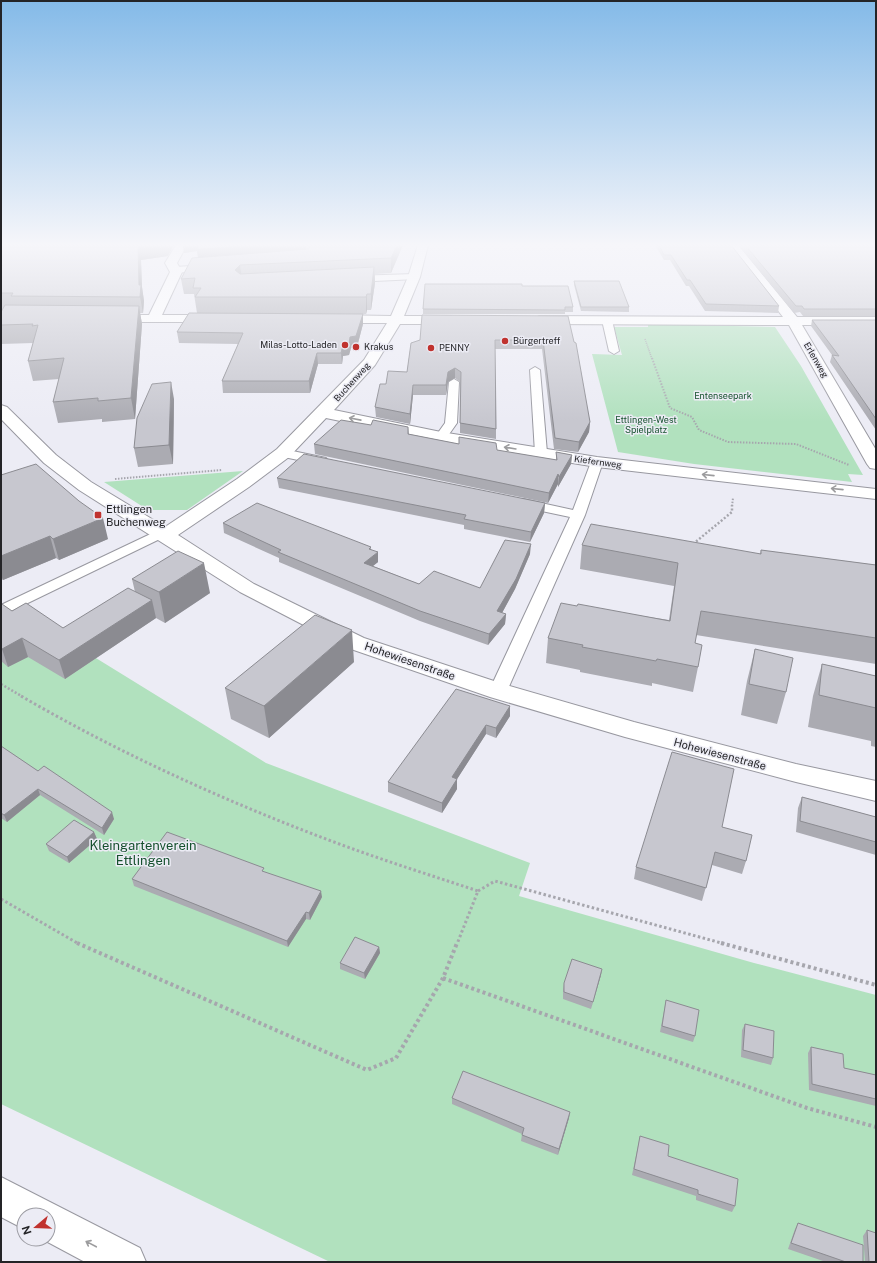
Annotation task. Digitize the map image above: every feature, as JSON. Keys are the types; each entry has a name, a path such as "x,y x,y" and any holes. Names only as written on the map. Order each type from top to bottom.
{"main road":[{"path":"154,319 161,304"},
{"name":"Buchenweg","path":"163,534 258,472 283,453 323,413 370,362 396,320 403,304"},
{"name":"Erlenweg","path":"779,304 793,321 876,464"},
{"path":"100,319 224,319"},
{"path":"318,319 466,320"},
{"path":"529,320 876,321"},
{"name":"Hohewiesenstraße","path":"1,410 50,459 85,486 247,588 356,643 498,691 634,732 796,774 876,791"},
{"name":"Kiefernweg","path":"323,413 441,437 597,462 876,494"},
{"path":"1,1196 22,1207"},
{"path":"56,1225 126,1262"}],"lane":[{"path":"607,320 614,351"},
{"path":"535,370 541,453"},
{"path":"441,437 451,423 454,382"},
{"path":"283,453 337,464"},
{"path":"498,691 578,515 597,462"},
{"path":"508,500 578,515"},
{"path":"1,611 163,534"}],"path":[{"path":"643,320 647,331 643,333 670,408 692,417 699,430 728,442 796,444 855,467"},
{"path":"85,486 100,480 242,468 258,472"},
{"path":"690,546 732,512 733,477"},
{"path":"1,684 31,703 167,772 316,835 478,891"},
{"path":"1,899 84,947 367,1070 396,1058 443,978 478,891 495,881 876,985"},
{"path":"443,978 807,1108 876,1127"}],"green space":[{"name":"Entenseepark","path":"648,324 775,327 801,366 863,475 848,474 852,482 694,464 618,452 592,354 622,355 614,327 648,327"},
{"path":"243,471 187,510 148,510 104,482"},
{"name":"Kleingartenverein Ettlingen","path":"18,610 266,763 530,863 519,896 754,963 876,995 876,1262 330,1262 1,1104 1,618"}],"building":[{"path":"423,304 572,304 573,307 565,307 565,310 423,309"},
{"path":"580,304 628,304 629,307 581,307"},
{"path":"706,304 777,304 779,306"},
{"path":"794,304 876,304 876,309 804,309 802,306 796,306"},
{"path":"5,305 139,306 131,398 98,401 98,398 53,402 64,358 28,361 38,325 1,325 1,312"},
{"path":"189,313 363,314 356,336 350,337 349,344 343,345 341,353 317,353 309,381 222,381 243,333 177,332"},
{"path":"422,315 568,316 574,342 576,343 590,422 579,442 555,438 543,340 495,340 496,429 460,423 461,372 455,368 448,372 446,385 413,385 410,414 375,407 380,384 386,384 388,371 407,372 411,343 420,340"},
{"path":"812,320 876,320 876,419 832,355 839,356"},
{"path":"171,382 169,445 134,448 137,418 152,384"},
{"path":"341,420 371,425 373,420 408,427 408,434 459,444 459,437 496,443 497,450 557,460 556,452 572,455 559,477 558,474 549,493 314,444"},
{"path":"304,454 545,503 531,532 464,519 466,515 277,478"},
{"path":"36,464 79,501 103,518 53,539 50,536 1,556 1,475"},
{"path":"257,503 371,547 369,549 378,552 364,563 419,584 434,571 480,588 505,540 531,544 516,579 497,611 506,614 489,634 420,611 278,552 281,550 223,523"},
{"path":"591,524 761,554 761,550 876,565 876,638 701,611 695,643 702,645 698,667 657,659 656,661 582,647 583,645 548,638 561,603 577,606 578,604 670,621 678,563 582,545"},
{"path":"178,551 204,563 159,592 132,579"},
{"path":"128,588 152,600 59,660 22,638 2,649 1,648 1,604 12,611 26,603 63,628"},
{"path":"315,615 352,630 264,706 225,688"},
{"path":"755,649 793,658 786,692 749,684"},
{"path":"822,664 876,676 876,708 819,695"},
{"path":"456,689 510,706 496,728 486,725 452,777 457,779 442,803 388,782"},
{"path":"1,746 38,771 44,766 112,812 102,828 38,789 4,815 1,813"},
{"path":"672,752 734,769 722,827 752,835 746,861 715,852 706,888 636,867"},
{"path":"802,797 876,817 876,842 800,821"},
{"path":"74,820 94,832 67,857 46,844"},
{"path":"167,832 264,868 262,871 321,891 309,913 306,912 287,941 132,879"},
{"path":"355,937 379,947 364,973 340,963"},
{"path":"572,959 602,969 593,1002 564,992 564,983"},
{"path":"666,1000 699,1010 695,1036 662,1026"},
{"path":"745,1024 774,1031 773,1058 743,1050"},
{"path":"811,1047 843,1054 844,1068 876,1075 876,1099 812,1084"},
{"path":"463,1071 570,1112 559,1149 522,1135 524,1128 452,1098"},
{"path":"640,1136 669,1145 668,1156 738,1179 735,1206 698,1194 698,1190 634,1169"},
{"path":"798,1223 863,1245 863,1262 846,1262 791,1243"},
{"path":"867,1230 876,1233 876,1262 869,1262"}],"place":[{"name":"Bürgertreff","path":"505,341"},
{"name":"Milas-Lotto-Laden","path":"345,345"},
{"name":"Krakus","path":"356,347"},
{"name":"PENNY","path":"431,348"},
{"name":"Ettlingen Buchenweg","path":"98,515"}],"park label":[{"name":"Ettlingen-West Spielplatz","path":"646,426"}]}
